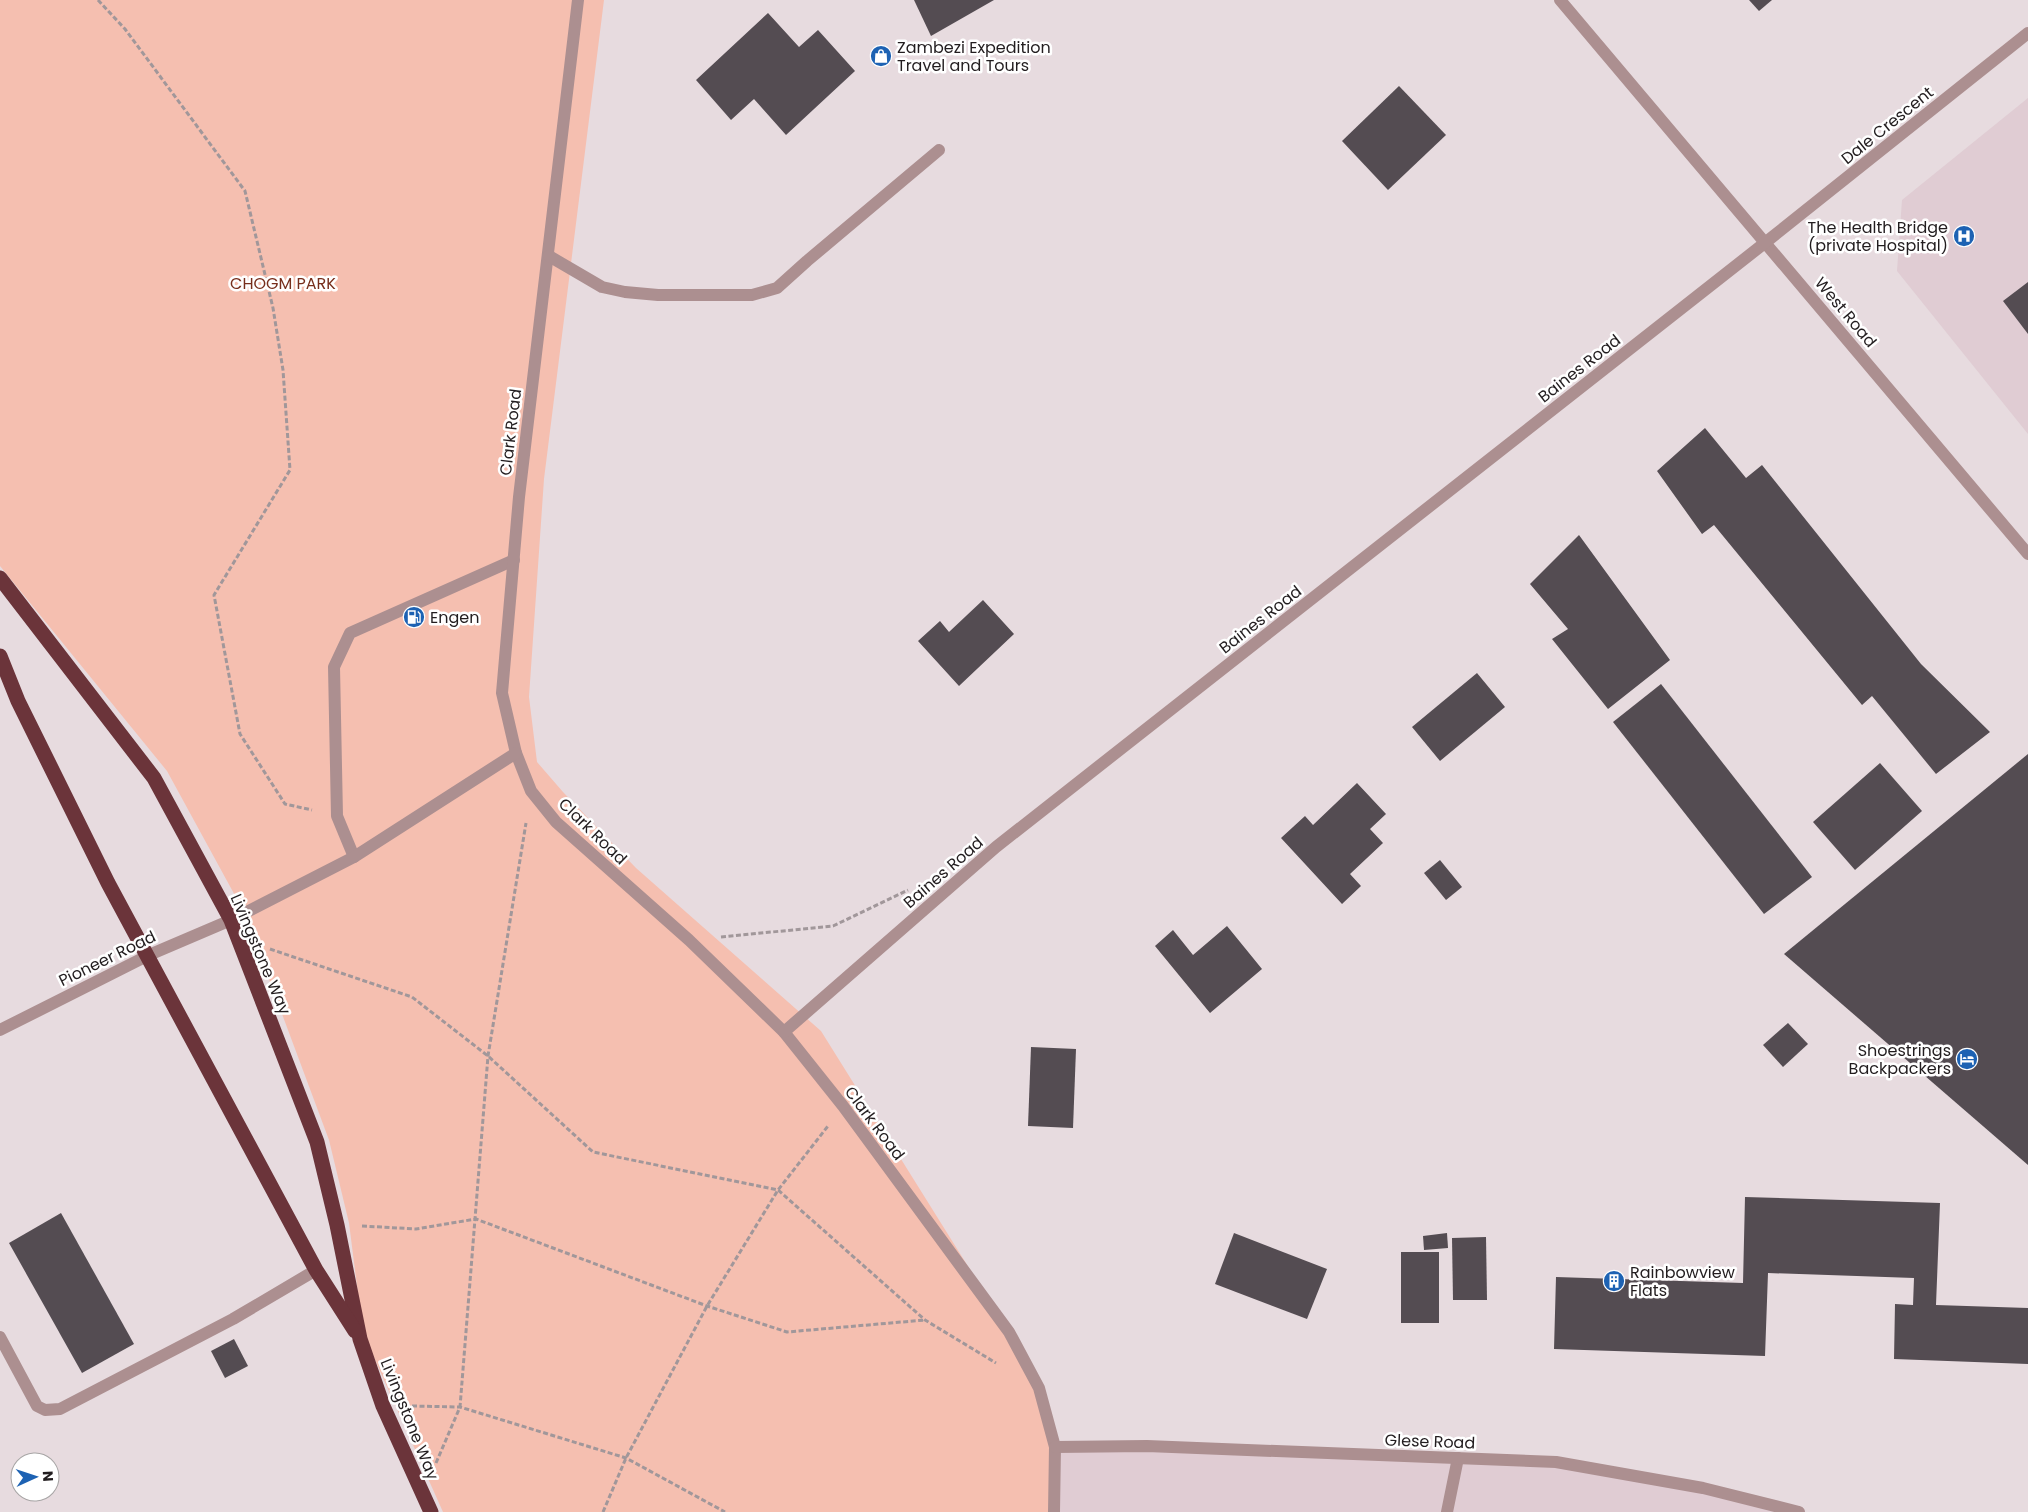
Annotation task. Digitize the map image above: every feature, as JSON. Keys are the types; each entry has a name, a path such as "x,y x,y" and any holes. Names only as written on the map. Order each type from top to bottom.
{"highway":[{"name":"Livingstone Way","path":"0,578 154,778 231,920 318,1142 360,1339 383,1406 431,1512"},
{"name":"Livingstone Way","path":"0,656 18,701 95,857 316,1270 360,1339"}],"street":[{"name":"Clark Road","path":"578,0 519,497 502,693 516,754 531,791 556,822 689,940 784,1032 843,1106 1010,1332 1039,1388 1055,1446 1054,1512"},
{"name":"West Road","path":"1560,0 2028,554"},
{"name":"Dale Crescent","path":"1766,242 2028,33"},
{"path":"548,256 602,287 625,292 658,295 752,295 777,288 940,150"},
{"name":"Baines Road","path":"784,1032 996,847 1766,242"},
{"path":"354,857 337,816 334,667 350,633 514,560"},
{"name":"Pioneer Road","path":"0,1030 149,955 231,920 354,857 516,754"},
{"path":"0,1337 37,1406 45,1410 60,1409 233,1319 316,1270"},
{"name":"Glese Road","path":"1055,1446 1147,1446 1556,1462 1703,1488 1799,1512"},
{"path":"1447,1512 1458,1458"}],"path":[{"path":"98,0 125,29 245,192 273,308 283,370 290,470 214,595 240,734 286,804 337,816"},
{"path":"422,1494 460,1406 488,1056 526,822"},
{"path":"689,940 833,926 914,887"},
{"path":"239,939 412,997 488,1056 593,1152 778,1190 925,1320 998,1364"},
{"path":"603,1512 626,1458 707,1306 778,1190 843,1106"},
{"path":"337,1224 416,1229 476,1219 707,1306 787,1332 925,1320"},
{"path":"383,1406 460,1406 626,1458 724,1512"}],"shaded area":[{"name":"The Health Bridge (private Hospital)","path":"2028,98 2028,434 1897,271 1902,200"},
{"path":"1055,1447 1556,1462 1799,1512 1054,1512"}],"green space":[{"name":"CHOGM PARK","path":"0,0 604,0 544,479 529,697 537,762 636,868 821,1031 1009,1332 1039,1388 1055,1447 1051,1512 443,1512 363,1333 349,1223 329,1140 244,912 167,771 0,566"}],"building":[{"path":"914,0 994,0 931,36"},
{"path":"1749,0 1772,0 1759,11"},
{"path":"768,13 799,47 818,30 855,71 786,135 754,99 731,120 696,80"},
{"path":"1399,86 1446,135 1388,190 1342,141"},
{"path":"2028,282 2028,334 2003,301"},
{"path":"1705,428 1746,478 1762,465 1921,664 1990,732 1936,774 1872,696 1862,705 1714,525 1702,534 1657,471"},
{"path":"1579,535 1670,660 1608,709 1552,639 1568,629 1530,584"},
{"path":"983,600 1014,634 959,686 918,641 940,621 949,632"},
{"path":"1477,673 1505,707 1440,761 1412,727"},
{"path":"1661,684 1812,877 1764,914 1613,722"},
{"name":"Shoestrings Backpackers","path":"2028,754 2028,1165 1784,954"},
{"path":"1880,763 1922,811 1855,870 1813,822"},
{"path":"1357,783 1386,814 1370,829 1383,843 1350,874 1361,886 1342,904 1281,838 1305,816 1313,825"},
{"path":"1440,860 1462,887 1446,900 1424,873"},
{"path":"1227,926 1262,969 1210,1013 1155,946 1173,930 1193,955"},
{"path":"1788,1023 1808,1044 1783,1067 1763,1045"},
{"path":"1031,1047 1076,1049 1073,1128 1028,1126"},
{"name":"Rainbowview Flats","path":"1745,1197 1940,1203 1936,1305 2028,1308 2028,1364 1894,1359 1895,1304 1913,1305 1914,1278 1768,1273 1765,1356 1554,1349 1556,1277 1743,1283"},
{"path":"61,1213 134,1344 82,1373 9,1243"},
{"path":"1234,1233 1327,1269 1307,1319 1215,1284"},
{"path":"1447,1233 1448,1248 1424,1250 1423,1236"},
{"path":"1486,1237 1487,1300 1453,1300 1452,1238"},
{"path":"1401,1252 1439,1252 1439,1323 1401,1323"},
{"path":"234,1339 248,1366 225,1378 211,1351"}],"place":[{"name":"Zambezi Expedition Travel and Tours","path":"881,56"},
{"name":"The Health Bridge (private Hospital)","path":"1964,236"},
{"name":"Engen","path":"414,617"},
{"name":"Shoestrings Backpackers","path":"1967,1059"},
{"name":"Rainbowview Flats","path":"1614,1281"}]}
